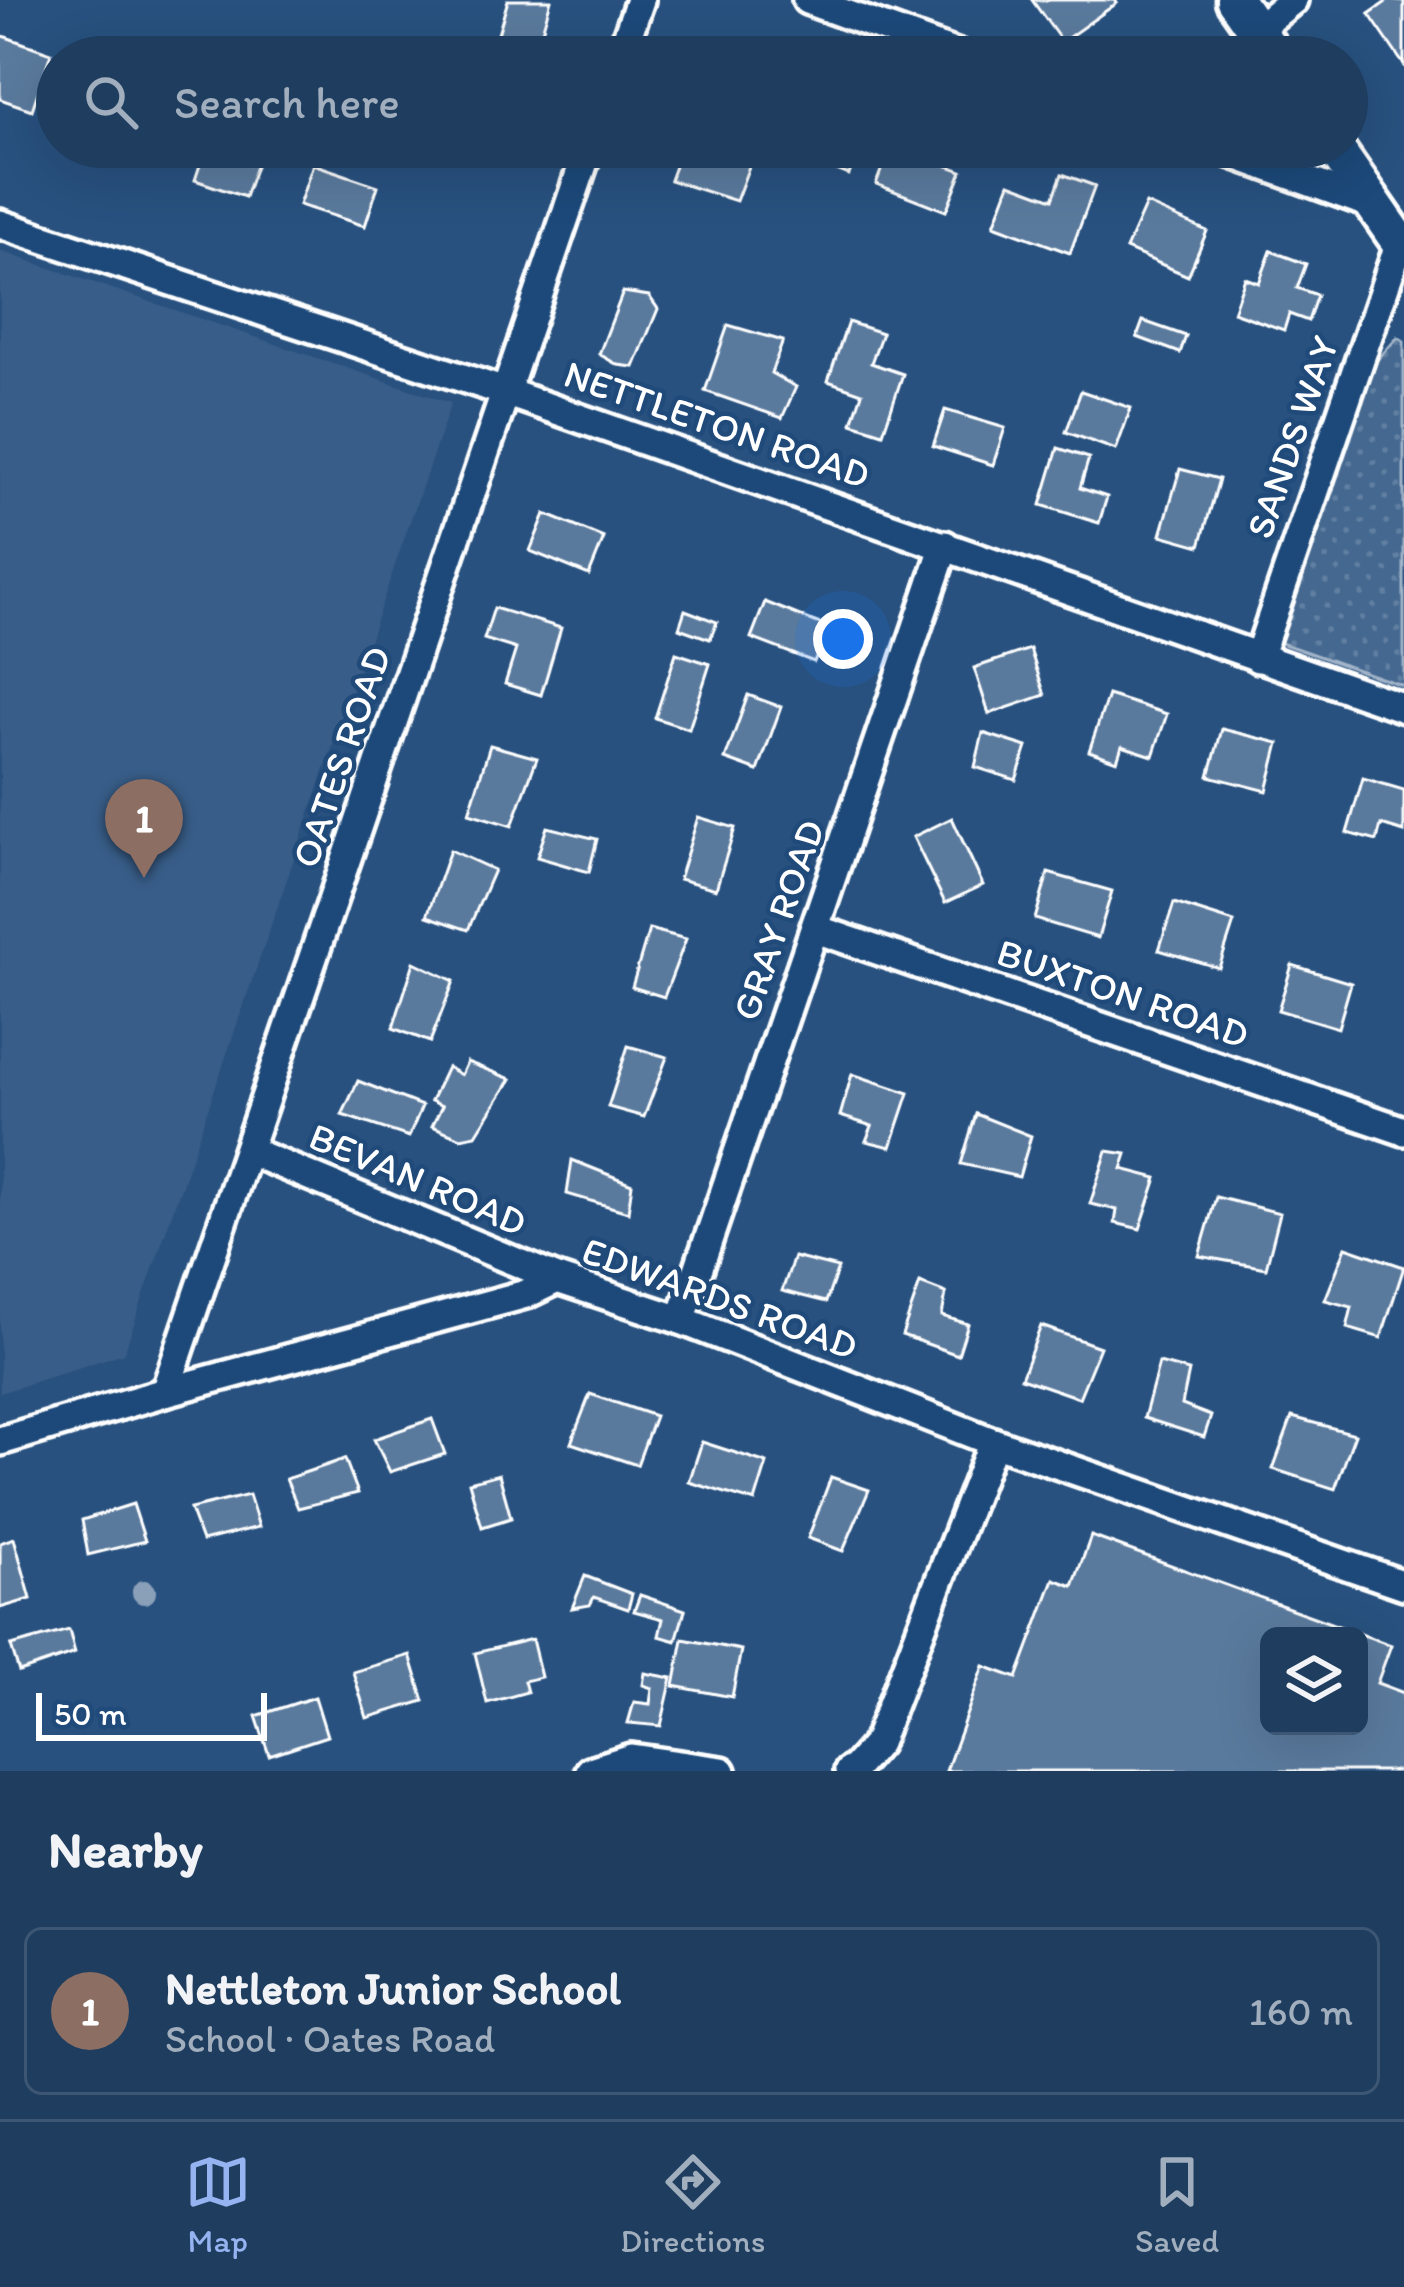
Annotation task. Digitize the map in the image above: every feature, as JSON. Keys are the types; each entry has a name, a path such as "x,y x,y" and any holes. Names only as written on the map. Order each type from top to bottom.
{"street":[{"path":"627,36 640,0"},
{"path":"806,0 906,36"},
{"path":"1256,29 1293,0"},
{"name":"OATES ROAD","path":"165,1392 582,168"},
{"path":"1272,168 1371,204"},
{"path":"1348,168 1402,245"},
{"name":"NETTLETON ROAD","path":"0,224 505,392 1404,707"},
{"name":"SANDS WAY","path":"1258,658 1402,245"},
{"name":"GRAY ROAD","path":"681,1320 945,545"},
{"name":"BUXTON ROAD","path":"816,929 1404,1131"},
{"name":"BEVAN ROAD","path":"249,1151 557,1279"},
{"name":"EDWARDS ROAD","path":"0,1441 526,1294 557,1279 681,1320 993,1442 1404,1585"},
{"path":"849,1771 877,1743 993,1442"},
{"path":"590,1771 631,1758 722,1771"}],"shaded area":[{"path":"0,251 451,403 124,1353 0,1393"},
{"path":"1398,337 1404,341 1404,686 1278,642 1377,360"}],"building":[{"path":"508,0 551,0 541,36 497,36"},
{"path":"1032,0 1117,3 1070,36 1058,36"},
{"path":"1389,0 1404,2 1404,65 1369,14"},
{"path":"0,35 36,48 36,98 32,110 0,99"},
{"path":"199,168 255,168 245,197 195,180"},
{"path":"312,168 378,186 365,226 299,205"},
{"path":"674,168 748,168 736,201 670,180"},
{"path":"882,168 962,171 946,211 876,184"},
{"path":"1062,174 1095,186 1070,253 994,225 1010,183 1053,199"},
{"path":"1146,204 1207,231 1188,276 1126,249"},
{"path":"1271,251 1306,264 1297,288 1317,295 1308,321 1289,314 1284,330 1233,312 1245,278 1259,283"},
{"path":"623,292 649,296 658,309 634,367 618,365 599,354"},
{"path":"1143,321 1186,336 1180,353 1137,337"},
{"path":"848,322 882,333 871,363 903,374 883,433 852,423 862,393 828,381"},
{"path":"728,325 783,341 771,373 796,387 782,418 705,391"},
{"path":"1081,391 1131,408 1116,450 1066,432"},
{"path":"945,410 1005,428 993,465 933,446"},
{"path":"1058,448 1089,458 1080,488 1107,497 1099,523 1041,505"},
{"path":"1180,469 1219,479 1200,546 1161,535"},
{"path":"545,514 604,538 589,575 530,551"},
{"path":"765,602 828,627 814,662 751,638"},
{"path":"494,608 561,628 541,695 505,684 516,649 484,639"},
{"path":"685,610 717,622 710,639 679,628"},
{"path":"1030,649 1045,695 989,714 974,668"},
{"path":"676,653 710,664 689,729 655,718"},
{"path":"748,695 781,707 758,771 725,759"},
{"path":"1108,695 1167,714 1153,756 1122,746 1117,761 1089,751"},
{"path":"1222,729 1279,743 1267,791 1209,776"},
{"path":"983,733 1027,747 1016,780 975,767"},
{"path":"490,745 537,758 512,826 469,813"},
{"path":"1363,778 1404,790 1404,832 1381,825 1377,841 1347,833"},
{"path":"698,817 735,828 716,889 679,879"},
{"path":"952,818 983,885 945,903 913,837"},
{"path":"547,827 597,839 589,872 537,857"},
{"path":"450,850 494,870 468,930 427,916"},
{"path":"1048,873 1112,891 1098,938 1035,919"},
{"path":"1174,903 1234,922 1219,968 1159,950"},
{"path":"649,929 686,939 664,997 632,987"},
{"path":"414,962 454,981 430,1042 393,1028"},
{"path":"1292,965 1351,983 1338,1028 1278,1010"},
{"path":"628,1046 667,1057 644,1117 608,1107"},
{"path":"467,1062 511,1079 476,1135 461,1138 432,1126 442,1106 431,1101 447,1067 461,1075"},
{"path":"852,1074 909,1093 891,1147 866,1141 872,1126 840,1116"},
{"path":"358,1081 422,1106 409,1137 342,1115"},
{"path":"976,1114 1031,1136 1019,1177 961,1164"},
{"path":"1107,1151 1127,1154 1122,1169 1157,1178 1140,1229 1115,1223 1117,1210 1090,1204"},
{"path":"572,1160 632,1184 628,1212 567,1194"},
{"path":"1216,1197 1280,1213 1266,1268 1199,1256"},
{"path":"1346,1247 1404,1267 1381,1338 1347,1328 1352,1307 1325,1300"},
{"path":"794,1257 838,1268 826,1302 782,1291"},
{"path":"920,1283 946,1293 942,1316 968,1324 958,1355 902,1335"},
{"path":"1041,1326 1100,1347 1079,1398 1021,1378"},
{"path":"1159,1363 1189,1371 1182,1405 1211,1416 1204,1437 1144,1418"},
{"path":"590,1394 655,1416 637,1465 571,1443"},
{"path":"1292,1417 1355,1434 1335,1489 1273,1469"},
{"path":"432,1419 445,1454 390,1472 374,1439"},
{"path":"702,1442 767,1463 755,1502 689,1482"},
{"path":"345,1459 358,1493 298,1508 286,1479"},
{"path":"499,1474 511,1518 482,1527 469,1482"},
{"path":"831,1477 869,1490 843,1551 808,1538"},
{"path":"249,1495 259,1527 202,1541 190,1509"},
{"path":"133,1504 145,1541 88,1555 82,1520"},
{"path":"1091,1536 1341,1627 1260,1627 1260,1735 1368,1735 1368,1637 1391,1645 1377,1683 1404,1693 1404,1771 946,1771 984,1666 1017,1678 1054,1579 1073,1586"},
{"path":"14,1538 31,1599 0,1608 0,1543"},
{"path":"585,1576 632,1594 628,1609 594,1597 590,1605 572,1608"},
{"path":"640,1595 685,1610 676,1641 659,1636 663,1619 634,1611"},
{"path":"69,1630 75,1653 19,1672 11,1646"},
{"path":"532,1639 541,1677 524,1681 527,1692 487,1703 475,1653"},
{"path":"683,1639 741,1650 732,1697 674,1686"},
{"path":"410,1655 424,1701 367,1718 353,1672"},
{"path":"645,1673 672,1678 661,1726 628,1723 634,1702 650,1704 652,1688 643,1685"},
{"path":"315,1697 327,1736 269,1755 256,1716"}],"place":[{"name":"Nettleton Junior School","path":"144,878"}]}
